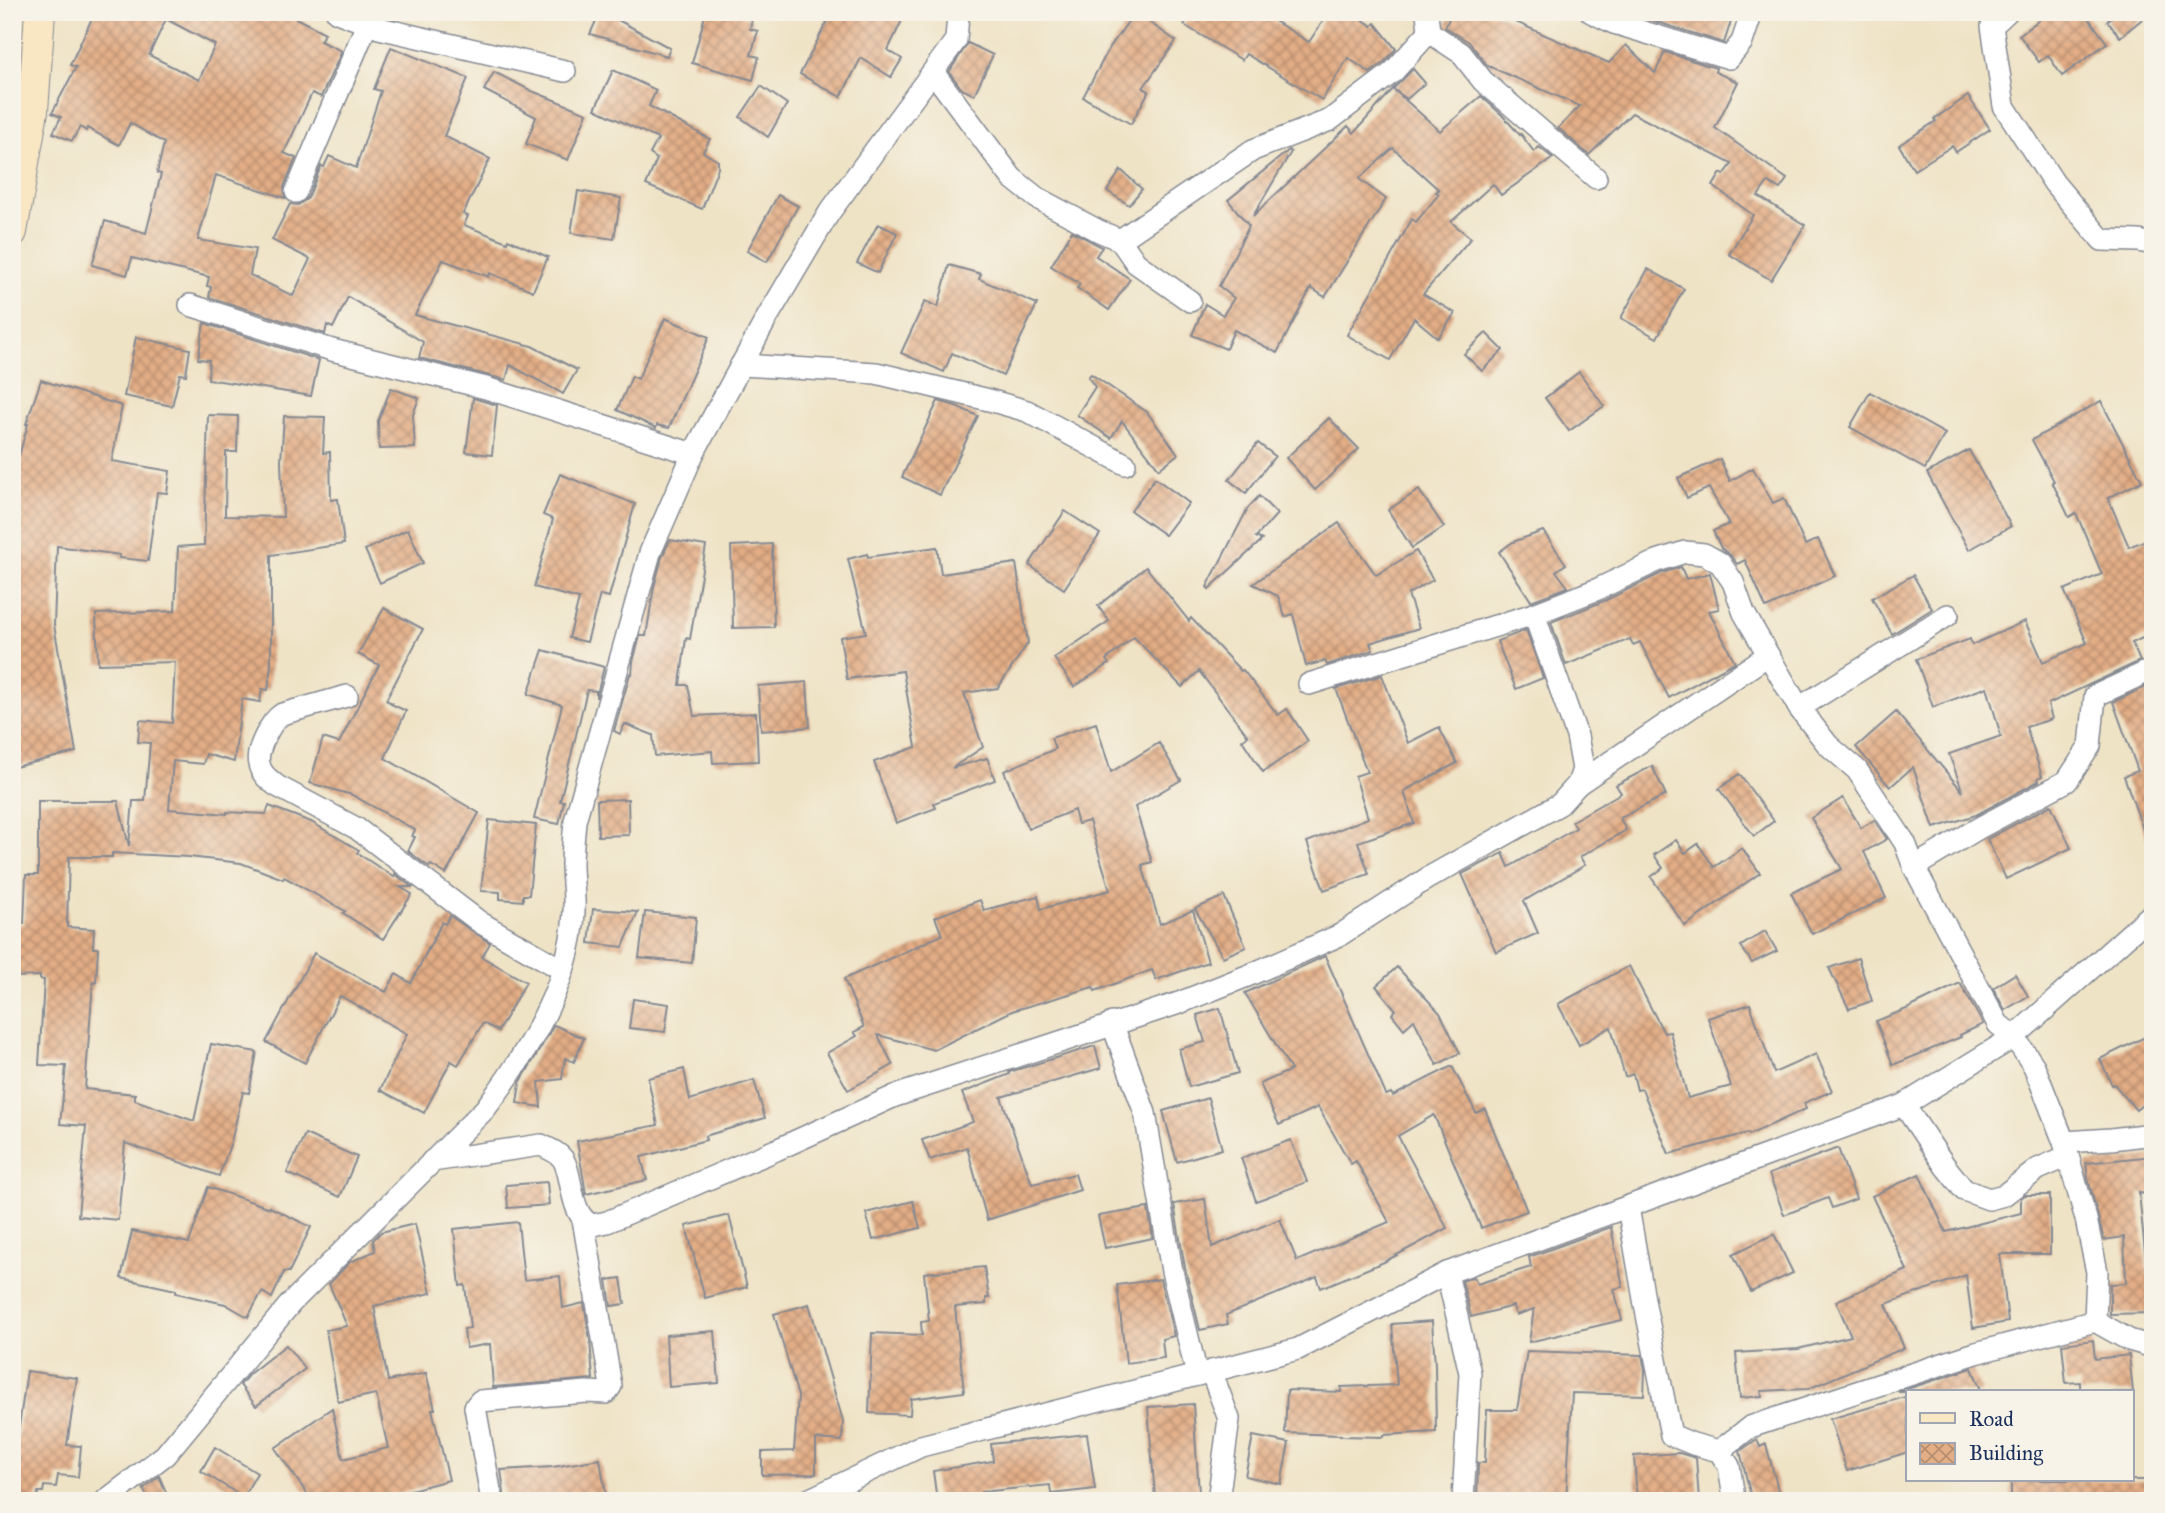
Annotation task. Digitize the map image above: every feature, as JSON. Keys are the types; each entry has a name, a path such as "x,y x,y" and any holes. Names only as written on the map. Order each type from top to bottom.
{"street":[{"path":"12,232 33,111 40,12"},
{"path":"337,12 367,24 565,71"},
{"path":"1591,12 1616,18 1729,58 1742,42 1752,12"},
{"path":"2007,12 1992,26 2004,106 2054,183 2102,240 2153,244"},
{"path":"105,1501 165,1455 291,1303 485,1110 508,1080 553,1000 569,955 574,912 572,863 575,821 650,553 693,454 741,365 829,213 956,40 957,13"},
{"path":"1120,240 1253,150 1330,120 1393,72 1428,22 1461,53 1483,81 1596,178"},
{"path":"296,192 367,24"},
{"path":"933,72 1012,178 1037,198 1120,240 1136,263 1190,301"},
{"path":"190,305 332,350 486,388 693,454"},
{"path":"741,365 876,373 989,400 1027,411 1125,464"},
{"path":"1309,684 1534,614 1598,589 1657,561 1685,552 1704,554 1720,563 1732,582 1744,613 1799,708 1828,745 1857,770 1905,843 1914,867 1998,1024 2014,1037 2034,1066 2066,1149 2086,1219 2097,1272 2095,1321"},
{"path":"1534,614 1577,736 1583,769 1578,784"},
{"path":"1799,708 1948,615"},
{"path":"583,1219 593,1225 607,1222 895,1096 1179,1003 1252,974 1340,934 1428,878 1560,804 1578,784 1768,654"},
{"path":"1914,867 1979,828 2067,781 2090,746 2095,696 2153,669"},
{"path":"347,696 275,718 270,724 258,760 267,778 356,828 481,923 563,970"},
{"path":"806,1501 921,1446 1298,1349 1447,1273 1904,1105 2014,1037 2153,913"},
{"path":"1112,1023 1145,1113 1172,1271 1204,1373 1229,1419 1218,1501"},
{"path":"1904,1105 1964,1190 1989,1199 2004,1195 2066,1149 2111,1139 2153,1134"},
{"path":"432,1161 541,1145 564,1161 571,1190 583,1219 611,1386 606,1393 586,1392 480,1401 475,1407 492,1501"},
{"path":"1628,1207 1671,1435 1719,1451 1729,1466 1733,1491"},
{"path":"1447,1273 1470,1373 1463,1501"},
{"path":"1719,1451 1751,1427 1976,1353 2095,1321 2129,1340 2153,1347"}],"building":[{"path":"95,12 284,12 325,33 320,41 342,51 321,97 312,93 284,153 296,158 284,187 285,198 216,175 198,240 255,249 250,275 293,296 310,259 272,240 290,204 298,205 308,198 321,166 324,167 329,156 356,168 381,91 374,89 391,47 468,78 444,136 490,159 463,214 468,216 464,225 507,242 508,239 548,257 533,291 490,273 489,277 443,260 415,315 532,346 577,370 563,394 510,365 506,380 419,358 423,342 348,297 333,328 327,325 325,334 209,297 209,277 132,258 127,275 92,265 105,221 146,233 161,174 157,173 164,143 130,123 119,145 87,128 86,131 80,127 72,141 53,133 61,117 52,113 76,67 70,65","holes":["166,19 215,45 199,80 149,55"]},
{"path":"600,12 622,12 618,20 670,48 667,56 590,34"},
{"path":"706,12 730,12 752,19 750,29 758,31 751,55 759,57 753,80 692,63"},
{"path":"832,12 906,12 888,50 902,59 891,77 861,58 841,97 800,74"},
{"path":"1135,12 1176,41 1143,88 1149,91 1131,124 1083,97 1110,47"},
{"path":"1192,12 1260,12 1309,42 1329,12 1352,12 1372,26 1375,23 1396,49 1370,73 1348,58 1322,100 1246,54 1242,60 1184,25"},
{"path":"1452,12 1493,12 1609,63 1626,45 1655,73 1665,52 1716,68 1715,72 1738,82 1715,128 1787,179 1780,189 1768,182 1758,196 1805,225 1771,280 1729,254 1753,215 1713,186 1721,173 1724,175 1732,164 1632,113 1589,155 1558,128 1580,106 1488,66 1469,42 1445,27"},
{"path":"1639,12 1734,12 1724,43 1638,16"},
{"path":"2050,12 2084,12 2107,43 2062,76 2048,55 2039,62 2019,35"},
{"path":"2118,12 2151,12 2120,37 2107,21"},
{"path":"968,43 993,55 974,95 962,89 949,72"},
{"path":"1413,69 1425,83 1407,99 1393,89"},
{"path":"613,70 656,90 649,106 710,139 703,152 718,161 718,168 702,209 646,185 657,159 650,154 658,139 595,109"},
{"path":"494,72 587,113 568,160 526,144 536,117 484,90"},
{"path":"761,86 787,104 768,137 740,117"},
{"path":"1393,89 1440,131 1481,96 1521,134 1534,152 1539,147 1553,158 1501,195 1493,184 1451,222 1471,238 1423,294 1455,313 1438,338 1414,318 1390,360 1347,335 1412,219 1416,222 1439,194 1436,192 1439,190 1393,148 1359,179 1386,199 1325,297 1311,288 1277,353 1234,330 1226,349 1192,335 1205,304 1223,315 1234,298 1219,286 1249,226 1228,200 1289,150 1291,152 1253,216 1348,126 1354,133"},
{"path":"1968,96 1990,129 1956,152 1952,146 1914,170 1899,145"},
{"path":"1121,170 1142,189 1129,205 1107,191"},
{"path":"578,191 621,198 614,239 571,233"},
{"path":"778,195 798,206 767,262 747,251"},
{"path":"878,224 897,233 878,273 857,263"},
{"path":"1072,231 1102,247 1096,256 1130,279 1109,310 1077,288 1080,284 1051,266"},
{"path":"949,265 981,274 979,279 1037,304 1003,376 952,353 944,372 901,353 925,301 938,307"},
{"path":"1648,269 1684,289 1657,338 1621,318"},
{"path":"665,318 709,337 669,428 657,425 656,428 617,410 632,376 638,379"},
{"path":"204,323 319,360 311,396 208,379 209,360 198,359"},
{"path":"1486,333 1503,350 1482,371 1464,354"},
{"path":"136,337 190,349 186,375 180,374 172,406 124,396"},
{"path":"1579,372 1604,406 1569,431 1545,398"},
{"path":"1091,374 1147,412 1178,454 1159,469 1122,421 1111,438 1077,415 1095,387 1088,377"},
{"path":"41,380 122,406 112,461 170,471 167,493 157,492 148,561 57,546 54,625 76,752 15,767 12,757 12,480 26,424"},
{"path":"391,388 419,398 413,415 415,448 379,449 378,421"},
{"path":"1870,392 1945,434 1925,469 1850,427"},
{"path":"473,398 497,405 492,455 466,452"},
{"path":"938,401 978,416 940,495 902,477"},
{"path":"2101,401 2142,481 2108,498 2129,547 2153,537 2153,633 2132,643 2140,661 2048,704 2052,719 2026,727 2042,776 2038,778 2039,781 1976,815 1934,828 1913,767 1890,787 1856,747 1896,712 1963,792 1949,754 2001,736 1987,687 1933,707 1916,659 1970,639 1972,645 2025,621 2043,662 2087,643 2064,590 2102,574 2076,513 2069,517 2032,440"},
{"path":"208,415 238,416 237,452 226,452 225,516 283,517 281,461 284,416 325,417 323,453 330,452 331,500 338,499 344,544 271,555 271,664 268,690 262,689 260,702 242,699 234,762 206,754 203,764 173,761 169,809 266,814 269,806 311,822 359,850 357,853 394,877 395,874 412,887 400,887 412,894 383,939 343,913 345,911 284,877 283,879 241,863 112,853 112,857 69,857 67,927 94,929 93,948 98,948 85,1089 135,1094 135,1100 194,1121 211,1044 257,1052 249,1093 243,1092 231,1142 219,1176 125,1143 118,1220 78,1216 86,1126 60,1124 66,1066 39,1065 44,980 40,979 40,976 12,977 12,924 24,924 26,875 38,875 38,801 118,801 129,846 133,801 145,801 150,743 138,742 140,720 172,723 175,662 98,664 96,614 175,611 178,547 204,545"},
{"path":"1329,418 1359,449 1315,490 1286,458"},
{"path":"1258,443 1275,456 1246,493 1229,480"},
{"path":"1969,450 2011,526 1969,550 1927,473"},
{"path":"1720,459 1730,481 1753,468 1773,503 1784,498 1805,545 1818,539 1835,576 1766,608 1745,560 1737,564 1721,548 1713,531 1729,524 1709,488 1687,498 1678,478"},
{"path":"560,474 635,504 609,597 600,595 587,642 569,638 579,599 534,587 553,519 543,515"},
{"path":"1155,478 1189,503 1165,535 1131,511"},
{"path":"1419,490 1444,527 1412,548 1388,510"},
{"path":"1259,496 1277,514 1256,537 1262,540 1209,589 1207,587 1248,508"},
{"path":"1065,511 1100,534 1064,589 1029,565"},
{"path":"1339,523 1376,575 1416,551 1433,580 1408,594 1419,628 1370,643 1373,650 1327,665 1325,661 1306,666 1293,614 1285,617 1278,596 1253,584"},
{"path":"408,529 423,563 380,583 365,550"},
{"path":"1543,531 1566,564 1556,571 1568,587 1531,601 1499,552 1513,542"},
{"path":"670,540 706,546 690,639 686,638 680,685 688,685 694,716 756,713 758,761 713,763 712,751 655,756 653,735 625,724 620,734 614,731 632,674 640,636 646,636 654,587"},
{"path":"772,544 774,627 733,628 731,546"},
{"path":"937,547 941,574 1016,563 1028,643 998,688 964,693 983,747 952,768 987,758 995,780 934,803 936,808 896,823 874,762 916,747 903,671 847,679 840,637 866,633 848,559 867,554 868,557"},
{"path":"1146,567 1189,621 1191,618 1241,671 1243,670 1278,715 1287,709 1308,741 1263,772 1242,740 1248,736 1199,671 1182,687 1134,637 1106,660 1109,664 1074,687 1054,658 1109,621 1098,606"},
{"path":"1681,567 1686,579 1710,573 1719,609 1709,611 1735,662 1669,698 1640,642 1633,645 1630,639 1566,665 1551,622"},
{"path":"1913,575 1932,609 1892,634 1872,598"},
{"path":"384,608 423,629 386,700 406,711 385,758 479,813 446,874 431,865 429,867 408,851 415,837 412,836 415,830 352,795 310,783 323,738 339,743 379,665 358,654"},
{"path":"1526,630 1543,678 1516,689 1497,641"},
{"path":"543,650 604,667 596,698 596,691 587,690 560,801 564,801 559,824 534,819 562,705 528,694"},
{"path":"1382,675 1408,743 1439,727 1457,763 1404,791 1414,823 1358,842 1369,874 1324,890 1307,842 1368,818 1355,776 1367,772 1336,689"},
{"path":"807,682 810,727 761,731 758,686"},
{"path":"2148,686 2153,699 2153,849 2150,849 2124,776 2138,771 2113,702"},
{"path":"1096,723 1111,772 1159,743 1181,780 1135,807 1152,862 1142,865 1160,924 1193,910 1208,962 1156,980 1152,970 1095,991 1093,987 1012,1011 934,1050 878,1035 893,1065 848,1090 827,1053 857,1036 854,1032 864,1027 844,979 942,935 935,917 980,900 984,910 1038,896 1041,909 1110,890 1089,821 1078,824 1074,810 1028,829 1004,771 1055,749 1051,738"},
{"path":"1652,766 1666,795 1620,818 1626,830 1580,857 1585,865 1524,901 1538,933 1496,952 1462,874 1503,853 1509,867 1576,828 1572,821 1621,793 1616,785"},
{"path":"1739,774 1774,821 1754,836 1719,789"},
{"path":"1843,798 1861,828 1874,820 1887,839 1864,852 1886,898 1812,934 1791,893 1842,869 1811,818"},
{"path":"628,799 629,835 598,836 597,800"},
{"path":"2051,805 2071,848 2006,879 1987,839"},
{"path":"489,820 536,825 529,895 523,895 523,901 500,899 500,892 481,891"},
{"path":"1676,840 1685,853 1698,844 1714,867 1742,848 1760,873 1685,926 1651,877 1663,868 1654,855"},
{"path":"1224,896 1246,947 1223,957 1195,909"},
{"path":"593,909 638,912 623,947 589,943"},
{"path":"645,912 696,917 692,963 639,958"},
{"path":"450,916 490,943 482,957 526,982 498,1031 483,1023 458,1065 451,1061 424,1113 380,1090 407,1034 340,996 305,1063 266,1042 314,953 386,992 396,974 411,983 442,922 445,924"},
{"path":"1765,931 1777,951 1752,963 1741,946"},
{"path":"1325,956 1386,1095 1391,1093 1393,1096 1452,1066 1476,1113 1485,1109 1527,1211 1481,1228 1434,1115 1398,1136 1447,1228 1384,1262 1321,1288 1317,1277 1226,1315 1228,1324 1200,1330 1185,1268 1174,1204 1205,1199 1212,1247 1280,1219 1297,1261 1389,1222 1356,1161 1351,1164 1318,1107 1279,1125 1260,1084 1291,1070 1245,993"},
{"path":"1858,958 1872,1001 1849,1009 1829,968"},
{"path":"1629,966 1664,1033 1670,1032 1688,1098 1731,1086 1708,1018 1750,1004 1774,1073 1816,1054 1832,1091 1804,1103 1806,1109 1749,1135 1748,1133 1669,1154 1642,1089 1637,1090 1633,1074 1625,1077 1611,1027 1579,1045 1558,1004"},
{"path":"1397,967 1440,1013 1460,1053 1437,1065 1414,1020 1404,1029 1392,1014 1396,1010 1376,986"},
{"path":"2015,974 2028,996 2005,1010 1993,988"},
{"path":"1960,983 1983,1024 1960,1035 1961,1037 1893,1065 1876,1021"},
{"path":"633,999 669,1004 665,1032 629,1028"},
{"path":"1220,1008 1238,1073 1189,1087 1179,1049 1205,1042 1197,1015"},
{"path":"554,1025 584,1038 574,1062 565,1058 562,1079 539,1082 541,1107 517,1103 520,1083"},
{"path":"2153,1033 2153,1096 2136,1110 2114,1084 2112,1085 2100,1059"},
{"path":"1095,1046 1101,1068 1001,1097 1032,1184 1075,1174 1080,1190 987,1220 967,1147 930,1160 922,1140 973,1122 962,1093 1010,1074 1009,1072"},
{"path":"684,1069 690,1100 754,1080 765,1118 705,1136 706,1140 641,1157 647,1180 586,1194 577,1141 658,1125 648,1078"},
{"path":"1208,1098 1222,1149 1177,1162 1163,1111"},
{"path":"305,1134 357,1157 340,1197 287,1173"},
{"path":"1291,1140 1307,1182 1256,1201 1241,1158"},
{"path":"1838,1148 1856,1199 1832,1208 1828,1198 1784,1215 1769,1174"},
{"path":"2153,1156 2153,1195 2139,1193 2147,1271 2153,1270 2153,1313 2110,1314 2110,1284 2126,1283 2124,1237 2104,1240 2086,1163"},
{"path":"1919,1174 1946,1232 2021,1213 2021,1198 2025,1195 2050,1195 2050,1254 2000,1254 2008,1322 1973,1328 1966,1275 1886,1304 1904,1348 1808,1389 1761,1391 1762,1396 1740,1398 1736,1353 1798,1349 1851,1336 1836,1301 1907,1270 1872,1196"},
{"path":"547,1182 549,1205 508,1208 506,1185"},
{"path":"208,1187 270,1207 311,1227 289,1272 284,1272 272,1298 262,1292 248,1317 225,1304 121,1278 132,1231 189,1243"},
{"path":"913,1201 920,1228 873,1240 866,1213"},
{"path":"1148,1208 1153,1238 1105,1248 1098,1216"},
{"path":"729,1215 747,1287 705,1298 686,1226"},
{"path":"518,1222 524,1280 560,1276 563,1308 584,1303 593,1379 493,1387 490,1344 466,1348 464,1329 470,1328 465,1285 460,1286 454,1229"},
{"path":"415,1224 431,1293 374,1306 388,1381 426,1373 449,1480 369,1501 312,1501 275,1448 332,1408 343,1459 388,1448 376,1394 338,1402 326,1330 347,1326 329,1284 350,1262 375,1251 373,1240 381,1232"},
{"path":"1611,1227 1623,1287 1614,1289 1622,1320 1529,1342 1534,1309 1516,1315 1513,1306 1471,1317 1462,1281 1474,1277 1477,1284 1531,1267 1529,1257"},
{"path":"1774,1234 1793,1273 1751,1292 1733,1254"},
{"path":"984,1267 989,1298 986,1298 986,1304 955,1307 964,1392 911,1399 910,1415 869,1413 872,1333 922,1335 921,1322 929,1321 924,1273"},
{"path":"621,1278 625,1304 611,1306 607,1280"},
{"path":"1160,1279 1174,1336 1162,1339 1164,1358 1126,1363 1117,1285"},
{"path":"809,1304 843,1421 842,1441 816,1439 816,1474 762,1475 762,1452 794,1451 798,1396 774,1314"},
{"path":"1432,1321 1436,1432 1384,1437 1285,1433 1287,1390 1341,1392 1341,1387 1397,1385 1392,1324"},
{"path":"715,1331 719,1383 669,1387 666,1335"},
{"path":"2093,1340 2095,1359 2129,1355 2133,1390 2080,1390 2080,1382 2066,1383 2062,1344"},
{"path":"286,1345 305,1369 256,1406 240,1385 249,1374"},
{"path":"1527,1351 1642,1355 1645,1370 1644,1395 1572,1393 1566,1501 1477,1501 1478,1463 1485,1462 1487,1410 1517,1410"},
{"path":"1972,1368 1981,1390 1906,1390 1898,1392"},
{"path":"27,1371 77,1378 67,1445 81,1446 78,1477 58,1475 56,1487 44,1486 43,1492 38,1492 37,1501 12,1501 12,1440 17,1440"},
{"path":"1906,1397 1906,1453 1847,1471 1830,1419"},
{"path":"1193,1404 1199,1493 1155,1497 1148,1407"},
{"path":"1087,1434 1095,1489 1051,1494 1050,1485 981,1492 981,1496 962,1499 963,1501 937,1501 933,1471 993,1461 991,1444"},
{"path":"1253,1436 1289,1443 1281,1484 1245,1476"},
{"path":"1757,1439 1760,1447 1766,1444 1781,1501 1752,1501 1740,1451"},
{"path":"215,1447 257,1473 243,1497 201,1471"},
{"path":"1679,1453 1696,1458 1699,1501 1637,1501 1634,1456"},
{"path":"600,1459 607,1501 505,1501 501,1470 553,1467"},
{"path":"159,1476 170,1501 150,1501 143,1489"},
{"path":"2150,1480 2147,1501 2011,1501 2011,1482"}]}
